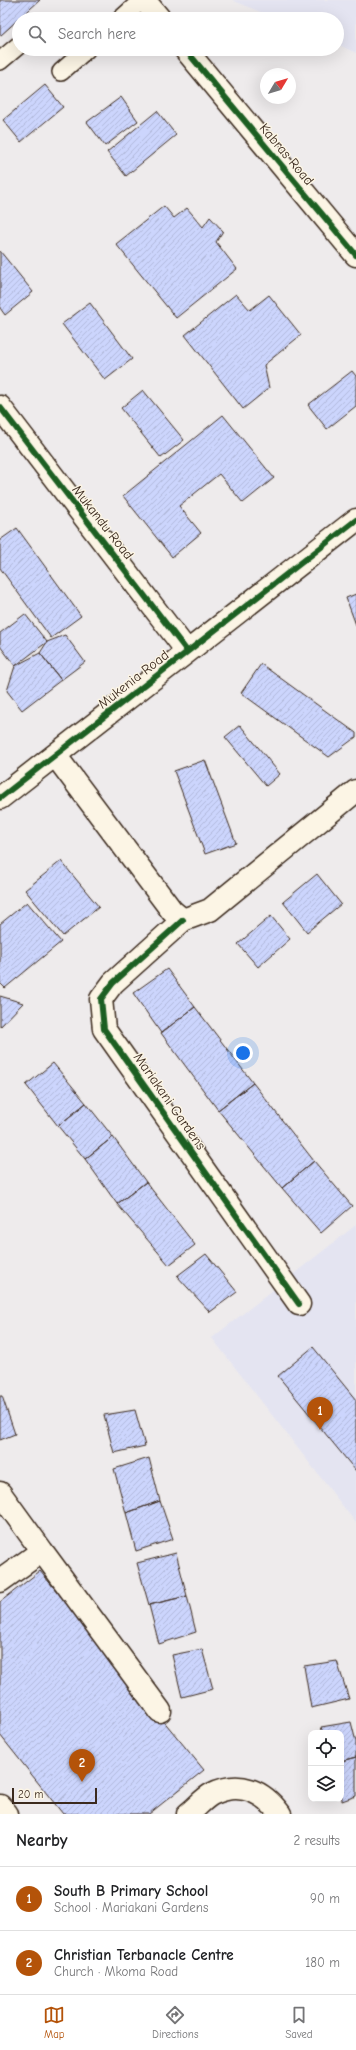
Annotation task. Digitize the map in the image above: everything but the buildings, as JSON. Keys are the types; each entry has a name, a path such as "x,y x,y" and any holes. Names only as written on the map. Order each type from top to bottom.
{"street":[{"path":"143,0 154,12"},
{"name":"Kabras Road","path":"191,56 356,255"},
{"name":"Mukandu Road","path":"0,407 188,651"},
{"name":"Mukenia Road","path":"0,798 356,520"},
{"path":"55,755 172,911 182,920 210,910 356,791"},
{"name":"Mariakani Gardens","path":"182,920 113,982 101,999 104,1029 299,1304"},
{"path":"0,1493 160,1711"},
{"path":"0,1581 42,1551"},
{"path":"188,1814 212,1794 230,1788 252,1789 271,1802 280,1814"},
{"path":"0,1806 7,1814"}],"lane":[{"path":"128,12 143,0"},
{"path":"0,60 12,51"},
{"path":"60,72 79,56"}],"shaded area":[{"path":"232,0 356,0 356,53 344,47 344,12 260,12"},
{"path":"356,1225 356,1523 212,1338"}],"cycle path":[{"path":"191,56 356,255"},
{"path":"0,407 187,651"},
{"path":"0,798 356,520"},
{"path":"183,920 113,983 101,999 104,1029 299,1304"}],"place":[{"name":"South B Primary School","path":"320,1430"},
{"name":"Christian Terbanacle Centre","path":"82,1782"}]}
